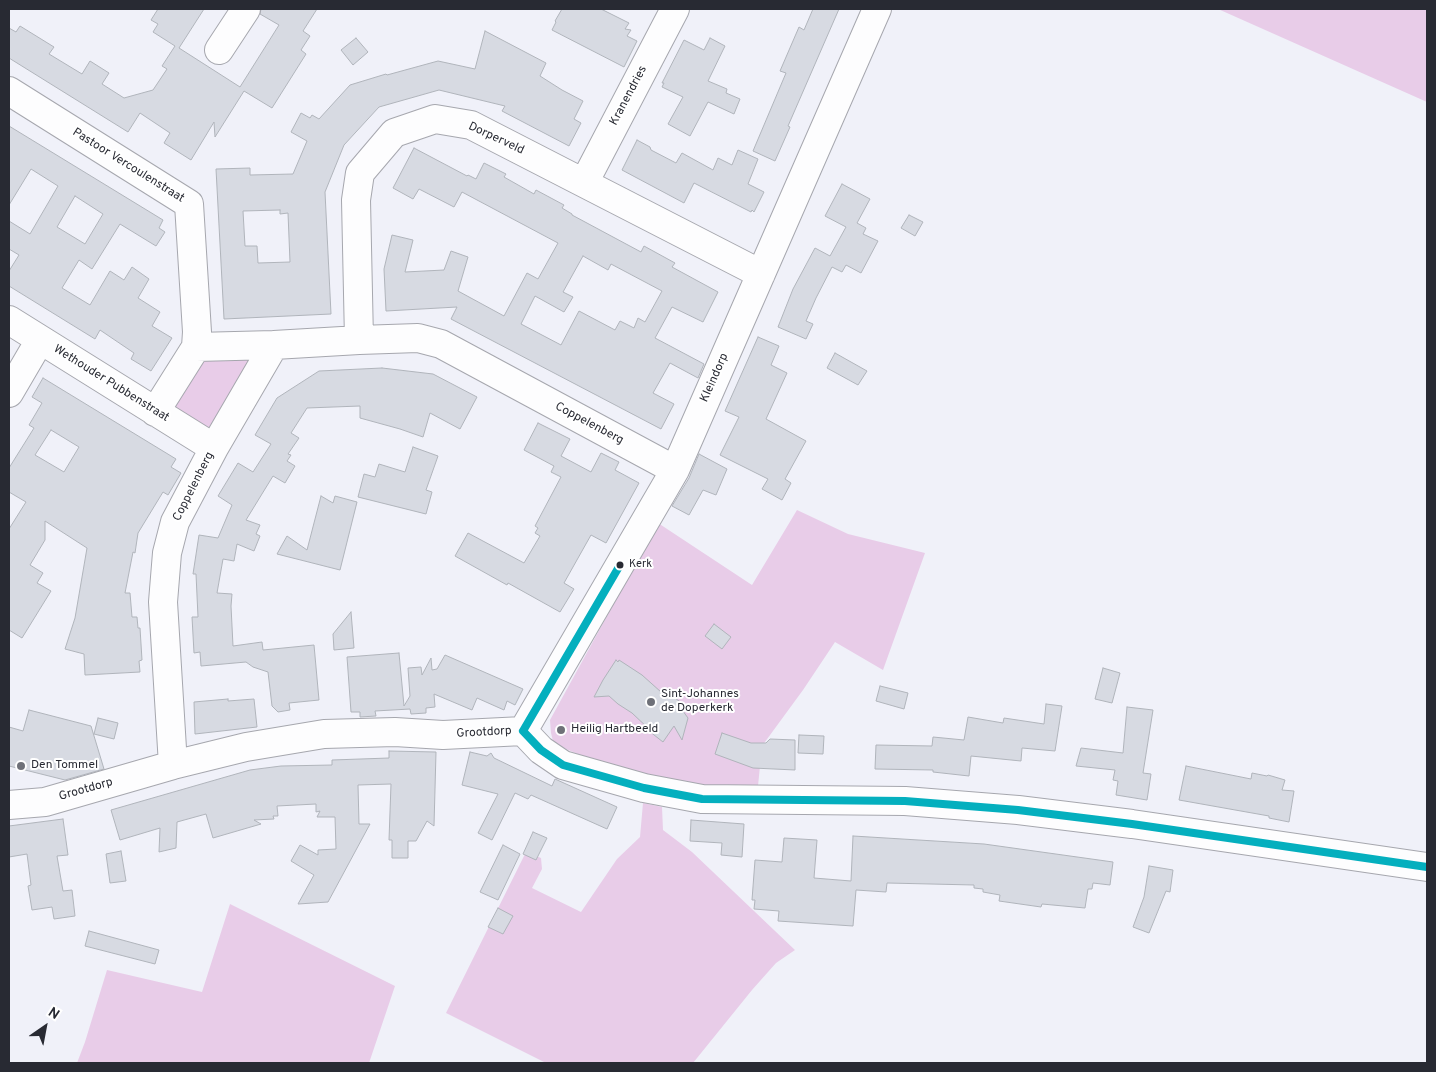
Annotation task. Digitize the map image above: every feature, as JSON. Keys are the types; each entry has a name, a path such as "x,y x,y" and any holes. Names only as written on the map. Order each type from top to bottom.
{"street":[{"path":"220,50 246,9"},
{"name":"Kleindorp","path":"523,731 675,470 877,9"},
{"name":"Kranendries","path":"584,182 664,12"},
{"name":"Pastoor Vercoulenstraat","path":"9,91 189,204 197,332 196,347"},
{"name":"Dorperveld","path":"359,340 356,200 360,173 394,133 435,119 471,125 761,274"},
{"name":"Wethouder Pubbenstraat","path":"9,320 214,448"},
{"name":"Coppelenberg","path":"196,347 418,338 441,344 675,470"},
{"path":"9,393 40,340"},
{"name":"Coppelenberg","path":"173,765 163,602 167,553 175,522 214,448 274,345"},
{"path":"155,412 196,347"},
{"name":"Grootdorp","path":"9,804 45,802 246,746 324,734 395,732 443,735 523,731 541,750 563,765 644,788 702,799 905,801 1018,810 1132,824 1427,867"}],"shaded area":[{"path":"1218,9 1427,9 1427,102"},
{"path":"256,357 209,429 199,428 177,414 176,400 201,360"},
{"path":"797,510 848,534 925,553 883,670 835,642 762,746 758,786 726,787 682,783 637,774 594,761 559,746 553,741 550,720 658,523 752,585"},
{"path":"643,803 662,807 663,830 692,852 795,950 776,963 693,1063 546,1063 446,1013 526,852 541,858 542,869 532,888 581,912 617,859 640,837"},
{"path":"230,904 395,986 369,1063 77,1063 107,970 202,992"}],"building":[{"path":"158,9 204,9 179,48 240,87 279,25 260,14 261,9 317,9 303,31 310,36 301,50 306,54 272,108 244,91 215,137 214,122 191,160 164,143 170,133 140,113 128,132 9,58 9,28 16,32 20,26 54,47 49,54 82,74 90,61 109,73 102,84 124,98 153,90 167,69 162,66 175,46 153,32 158,24 151,20"},
{"path":"562,9 601,9 629,23 625,29 631,30 627,36 637,41 624,67 552,30"},
{"path":"813,9 839,9 788,126 790,127 775,161 753,151 786,73 780,71 799,27 804,30"},
{"path":"485,31 546,63 540,76 583,101 574,119 581,123 569,146 502,111 505,106 439,90 379,107 344,145 325,192 331,314 224,319 216,169 250,168 250,175 293,174 307,141 291,132 301,113 310,118 312,115 319,119 350,85 386,74 438,61 475,69","holes":["280,210 280,214 288,213 290,262 258,263 257,246 245,246 243,211"]},
{"path":"356,38 368,52 353,65 341,50"},
{"path":"710,38 725,46 708,81 727,89 726,93 740,99 734,114 708,102 690,136 668,124 683,97 662,87 664,83 662,83 684,40 704,50"},
{"path":"9,126 163,220 159,228 165,232 156,246 120,224 92,269 79,260 62,288 90,305 110,271 124,280 132,267 149,279 138,298 160,312 152,326 172,338 151,371 131,359 134,353 100,330 95,339 9,286 9,271 19,255 9,249 9,221 30,234 58,186 31,169 9,205","holes":["75,196 103,214 85,244 57,227"]},
{"path":"637,140 650,147 651,150 676,163 682,153 713,170 718,158 732,165 738,150 758,159 748,184 764,192 754,212 694,183 684,203 622,170"},
{"path":"414,148 476,179 484,163 506,174 504,177 534,194 536,190 564,205 562,208 572,215 641,252 644,246 675,263 672,267 718,292 703,322 672,307 655,338 704,364 698,378 670,363 653,393 674,404 661,429 451,319 457,307 386,311 384,269 392,235 413,240 405,272 444,270 451,251 468,257 458,291 504,316 527,273 538,279 558,243 462,192 454,207 419,189 413,199 393,188","holes":["583,256 608,270 611,264 662,291 645,322 638,318 634,328 620,321 615,330 579,311 561,345 521,324 535,296 564,312 573,297 563,292"]},
{"path":"842,184 870,199 857,223 866,228 863,234 878,241 861,273 846,265 842,272 832,267 806,321 813,324 806,339 778,327 793,289 815,248 830,256 846,227 825,216"},
{"path":"909,215 923,222 915,236 901,228"},
{"path":"758,337 779,346 771,365 787,373 766,419 806,441 785,479 791,483 782,500 762,489 768,479 720,455 739,417 725,411"},
{"path":"835,353 867,371 858,385 827,368"},
{"path":"382,368 433,374 477,397 460,429 430,413 423,437 360,418 360,406 307,408 291,433 299,438 288,454 291,455 287,461 295,466 285,483 273,476 246,520 260,525 256,534 260,536 254,551 237,544 234,561 223,559 217,593 232,594 233,646 262,642 263,650 314,645 319,700 289,703 290,710 278,712 272,706 268,672 253,667 246,662 201,666 200,652 194,653 192,617 198,617 196,574 193,574 199,535 218,538 232,505 218,496 238,463 253,472 271,444 255,435 277,398 319,371"},
{"path":"43,378 176,459 171,467 181,473 168,495 163,492 138,533 125,593 130,593 132,617 137,617 138,628 140,628 142,660 139,661 140,672 85,675 84,654 65,649 75,618 87,548 45,521 45,540 30,565 43,573 37,583 51,591 22,638 9,630 9,529 26,502 9,492 9,468 34,428 29,425 42,403 32,397","holes":["51,430 79,447 64,472 35,455"]},
{"path":"538,423 570,439 561,456 591,472 601,453 619,462 615,470 639,483 606,543 591,535 564,583 574,589 560,612 455,556 468,533 524,563 540,536 535,533 538,528 535,526 561,477 551,472 554,466 524,450"},
{"path":"413,447 438,456 426,490 432,492 426,514 358,497 364,474 375,477 379,464 405,472"},
{"path":"699,454 727,469 716,495 703,490 689,515 672,506 689,478"},
{"path":"321,496 333,503 335,496 357,502 340,570 277,554 287,536 307,550"},
{"path":"351,612 354,648 334,650 333,634"},
{"path":"714,624 731,637 722,649 705,636"},
{"path":"399,653 404,706 410,696 408,668 421,667 422,675 431,658 432,670 437,669 445,655 523,689 515,705 507,701 504,710 477,698 472,710 434,694 435,707 426,708 426,713 411,714 410,709 375,711 376,716 360,717 360,712 351,712 347,657"},
{"name":"Sint-Johannes de Doperkerk","path":"616,660 642,675 661,692 663,689 683,704 680,707 688,718 682,740 674,726 663,742 649,731 632,713 609,696 594,697"},
{"path":"1103,668 1120,673 1112,703 1095,699"},
{"path":"880,686 908,693 904,709 876,701"},
{"path":"228,699 228,701 254,699 257,727 195,734 194,702"},
{"path":"1046,704 1062,706 1055,751 1022,748 1021,761 971,756 969,776 933,772 933,770 875,769 876,745 932,746 933,737 964,740 968,717 1003,723 1004,718 1044,724"},
{"path":"1127,707 1153,710 1143,773 1151,774 1147,800 1116,795 1118,781 1113,780 1115,770 1076,766 1081,748 1123,753"},
{"path":"29,710 91,726 104,769 65,780 9,766 9,727 23,731"},
{"path":"98,718 118,723 114,739 94,734"},
{"path":"722,733 751,743 766,743 770,739 795,740 795,770 753,768 715,754"},
{"path":"799,735 824,736 823,754 798,753"},
{"path":"389,751 436,752 434,826 427,821 416,841 408,841 408,858 392,858 392,840 389,840 391,784 358,785 359,824 370,824 328,902 298,904 314,875 291,861 300,845 318,855 318,850 336,849 335,817 317,817 320,811 316,812 316,804 277,806 278,816 273,816 274,819 254,820 261,824 213,838 206,814 177,822 176,848 159,852 160,828 120,840 111,810 250,770 281,766 332,765 332,760 389,758"},
{"path":"470,752 487,756 491,753 494,758 552,786 555,779 617,807 607,829 531,795 528,799 515,793 492,840 478,833 498,794 462,785"},
{"path":"1186,766 1251,779 1252,773 1285,780 1282,790 1294,791 1289,822 1269,818 1269,816 1179,800"},
{"path":"63,819 68,855 57,856 63,891 72,890 75,916 54,919 52,907 32,910 28,886 31,885 27,854 9,857 9,826"},
{"path":"691,820 744,824 742,857 721,855 722,843 690,841"},
{"path":"533,832 547,838 536,860 523,854"},
{"path":"853,836 984,844 1113,862 1110,885 1093,883 1092,889 1088,889 1085,908 1042,904 1041,907 999,901 1000,895 983,892 983,889 974,888 974,885 887,883 886,892 856,890 853,926 778,921 779,911 754,909 755,900 752,900 755,860 782,862 784,838 817,840 814,878 851,881"},
{"path":"503,845 520,854 498,900 480,892"},
{"path":"121,851 126,881 110,883 106,854"},
{"path":"1149,866 1173,870 1170,892 1166,891 1149,933 1133,927 1144,897"},
{"path":"498,908 513,916 503,934 488,927"},
{"path":"89,931 159,950 155,964 85,946"}],"transit line":[{"path":"523,731 620,565"},
{"path":"523,731 541,750 563,765 644,788 702,799 905,801 1018,810 1132,824 1427,867"}],"place":[{"name":"Kerk","path":"620,565"},
{"name":"Sint-Johannes de Doperkerk","path":"651,702"},
{"name":"Heilig Hartbeeld","path":"561,730"},
{"name":"Den Tommel","path":"21,766"}]}
